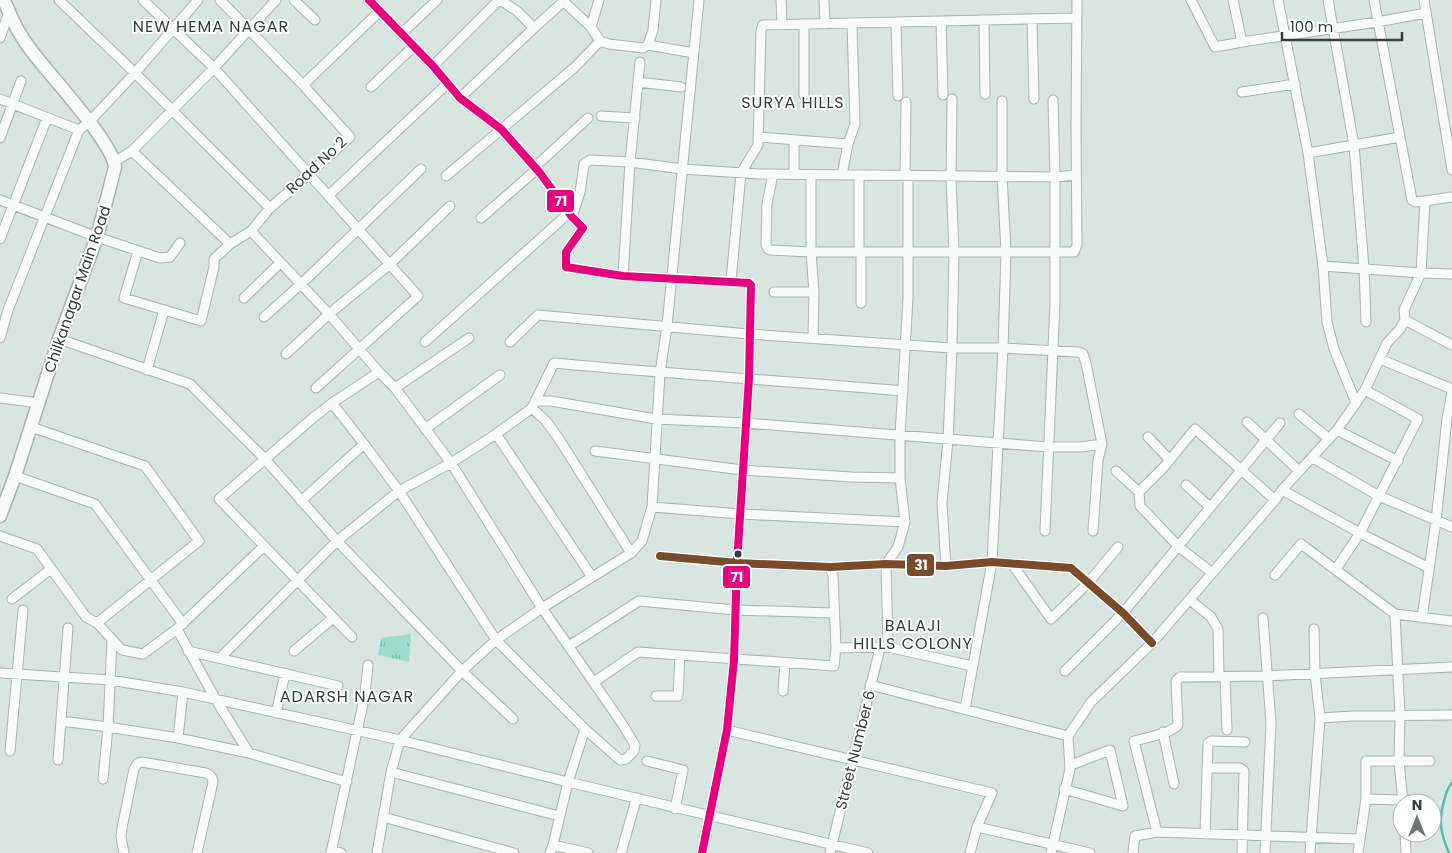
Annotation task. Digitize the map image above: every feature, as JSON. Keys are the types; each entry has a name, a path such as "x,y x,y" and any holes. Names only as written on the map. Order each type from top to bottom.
{"main road":[{"path":"4,0 16,28 84,126 106,147 114,162"},
{"name":"Chilkanagar Main Road","path":"0,516 16,476 59,339 97,237 114,172 114,162"}],"street":[{"path":"59,0 270,208"},
{"path":"143,0 214,68 418,296 316,388"},
{"path":"0,338 4,309 84,126 135,73 198,0"},
{"name":"Road No 2","path":"164,310 201,321 214,267 214,259 230,244 251,231 270,208 350,136 220,0"},
{"path":"114,162 132,150 173,111 276,0"},
{"path":"294,0 315,20"},
{"path":"370,0 433,66 460,98 501,129 536,168 570,215 583,228 566,252 566,267 622,276 671,280 731,281 749,283 751,285 734,660 727,730 702,853"},
{"path":"401,34 437,0"},
{"path":"433,66 500,0 517,11 534,28"},
{"path":"592,27 599,0"},
{"path":"460,98 562,1 592,27 600,41 609,44 644,48 648,44 653,30 656,0"},
{"path":"377,853 391,772 400,740 462,671 496,640 542,608 631,553 642,540 652,507 660,373 667,326 699,0"},
{"path":"781,0 782,25"},
{"path":"824,0 825,24"},
{"path":"773,174 767,204 766,245 768,249 811,252 1074,252 1077,245 1077,0"},
{"path":"1190,0 1215,48 1284,35 1426,13"},
{"path":"1233,0 1242,42"},
{"path":"1278,0 1308,153 1323,266 1327,322 1334,349 1356,403"},
{"path":"1328,0 1354,145 1364,268 1366,322"},
{"path":"1374,0 1412,200 1415,202 1452,197"},
{"path":"1424,0 1452,170"},
{"path":"303,85 380,11"},
{"path":"0,38 9,12"},
{"path":"731,281 741,173 758,145 761,27 765,24 852,24 1077,18"},
{"path":"1032,19 1034,99"},
{"path":"984,20 985,94"},
{"path":"940,21 943,95"},
{"path":"896,22 898,96"},
{"path":"804,24 804,95"},
{"path":"842,175 848,144 855,124 852,24"},
{"path":"446,176 575,67 600,41"},
{"path":"648,44 694,53"},
{"path":"371,87 413,46"},
{"path":"622,276 630,162 640,62"},
{"path":"0,138 21,81"},
{"path":"638,82 681,87"},
{"path":"328,196 447,84"},
{"path":"1242,92 1295,84"},
{"path":"0,99 46,118 84,126"},
{"path":"946,566 942,503 948,440 952,348 954,253 951,176 952,99"},
{"path":"1044,531 1055,302 1053,100"},
{"path":"965,709 992,562 999,443 1006,252 1002,175 1002,101"},
{"path":"886,564 898,547 905,522 900,478 900,436 906,344 906,102"},
{"path":"601,116 635,118"},
{"path":"0,239 46,118"},
{"path":"481,218 588,118"},
{"path":"758,136 848,144"},
{"path":"1308,153 1400,137"},
{"path":"794,140 794,174"},
{"path":"132,150 230,244"},
{"path":"425,342 570,215 580,192 584,164 590,160 630,162 682,169 773,174 1055,177 1076,175"},
{"path":"264,316 300,285 422,169"},
{"path":"811,175 811,252 814,292 813,338"},
{"path":"859,175 861,303"},
{"path":"0,200 97,237 160,258 170,258 180,243"},
{"path":"1052,849 1070,765 1068,736 1091,702 1152,643 1282,490 1337,430 1365,390 1387,343 1400,330 1405,320 1404,310 1421,273 1425,201"},
{"path":"286,354 329,314 390,264 450,206"},
{"path":"251,231 395,388 451,463 542,608 635,745 634,750 626,759 620,760 585,729 496,640 399,491 332,403"},
{"path":"138,251 124,298 164,310 147,370"},
{"path":"244,298 280,263"},
{"path":"1323,266 1452,274"},
{"path":"774,292 814,292"},
{"path":"510,342 538,316 749,334 952,348 1052,350 1083,354 1102,444 1098,460 1093,531"},
{"path":"1405,320 1452,345"},
{"path":"395,388 469,338"},
{"path":"59,339 190,384 265,459 338,541 462,671 513,719"},
{"path":"1380,359 1452,390 1422,618"},
{"path":"220,658 338,541 399,491 451,463 496,434 533,404 554,362 660,373 748,378 903,391"},
{"path":"352,637 219,499 314,417 379,372"},
{"path":"425,429 500,375"},
{"path":"1336,570 1360,533 1418,419 1365,390"},
{"path":"0,398 39,403"},
{"path":"533,404 551,401 656,419 948,440 1048,447 1081,447 1102,444"},
{"path":"533,404 559,439 631,553"},
{"path":"1299,414 1329,439"},
{"path":"1247,422 1299,471"},
{"path":"1065,671 1123,613 1280,424"},
{"path":"31,427 145,466 199,541 97,623"},
{"path":"1139,492 1170,460 1195,429 1275,500"},
{"path":"1337,430 1398,461"},
{"path":"496,434 592,577"},
{"path":"1148,437 1170,460"},
{"path":"301,501 364,444"},
{"path":"595,451 742,470 900,478"},
{"path":"1313,458 1379,496 1452,527"},
{"path":"1116,471 1139,492 1140,506 1179,547 1211,572"},
{"path":"16,476 95,504 150,580 180,627 188,651 249,753"},
{"path":"1186,485 1210,507"},
{"path":"1282,490 1429,568"},
{"path":"652,507 741,514 905,522"},
{"path":"0,536 37,549 86,617 97,623 122,650 144,654 180,627 264,546"},
{"path":"1275,574 1301,544 1396,614 1452,621"},
{"path":"1012,564 1050,619 1088,583 1118,546"},
{"path":"660,556 737,563 830,567 886,564 946,566 992,562 1071,568 1123,613 1152,643"},
{"name":"Street Number 6","path":"831,849 870,685 884,648 886,564"},
{"path":"594,682 638,652 834,666 836,648 833,576 830,567"},
{"path":"12,599 51,569"},
{"path":"568,646 639,600 735,610 834,613"},
{"path":"1190,600 1211,617 1218,629 1227,730"},
{"path":"10,751 23,610"},
{"path":"1396,614 1400,716 1399,761 1402,793"},
{"path":"294,651 333,618"},
{"path":"1263,618 1271,724 1265,853"},
{"path":"58,760 68,628"},
{"path":"1310,853 1320,718 1315,674 1314,629"},
{"path":"103,779 108,727 112,640"},
{"path":"836,648 884,648 972,666"},
{"path":"188,651 338,686"},
{"path":"656,696 678,696 680,655"},
{"path":"783,692 785,663"},
{"path":"341,853 331,852 365,694 368,665"},
{"path":"1157,832 1134,741 1175,728 1178,725 1176,681 1178,678 1266,676 1452,667"},
{"path":"0,673 110,680 183,692 400,740 831,849 868,853"},
{"path":"276,713 285,674"},
{"path":"870,685 1068,736"},
{"path":"178,738 183,692"},
{"path":"1320,718 1452,714"},
{"path":"61,721 178,738 249,753 347,782"},
{"path":"585,729 568,782 551,849 588,853"},
{"path":"727,730 992,793 977,827 970,853"},
{"path":"1163,732 1174,784"},
{"path":"1205,834 1208,747 1211,741 1245,742"},
{"path":"1064,789 1123,806 1110,750 1070,765"},
{"path":"647,761 683,770 675,809"},
{"path":"1358,853 1366,799 1366,761 1430,761"},
{"path":"124,853 121,837 122,828 134,769 138,763 142,762 200,772 212,777 213,782 197,853"},
{"path":"1207,768 1240,768 1244,771 1242,853"},
{"path":"391,772 559,816"},
{"path":"1366,799 1392,801"},
{"path":"621,853 636,800"},
{"path":"383,817 514,853"},
{"path":"977,827 1052,849 1090,853"},
{"path":"1133,853 1135,836 1157,832 1360,839"}],"green space":[{"path":"411,634 409,662 378,655 381,638"}],"waterway":[{"path":"1449,853 1442,834 1441,821 1446,794 1452,783"}],"transit line":[{"name":"71","path":"369,0 433,66 460,98 501,129 540,173 572,217 583,228 566,252 566,267 623,276 749,283 751,285 749,378 737,563 734,660 727,730 702,853"},
{"name":"31","path":"660,556 737,563 830,567 886,564 946,566 992,562 1071,568 1123,613 1152,643"}],"district":[{"name":"NEW HEMA NAGAR","path":"211,26"},
{"name":"SURYA HILLS","path":"793,102"},
{"name":"BALAJI HILLS COLONY","path":"913,634"},
{"name":"ADARSH NAGAR","path":"347,696"}]}
